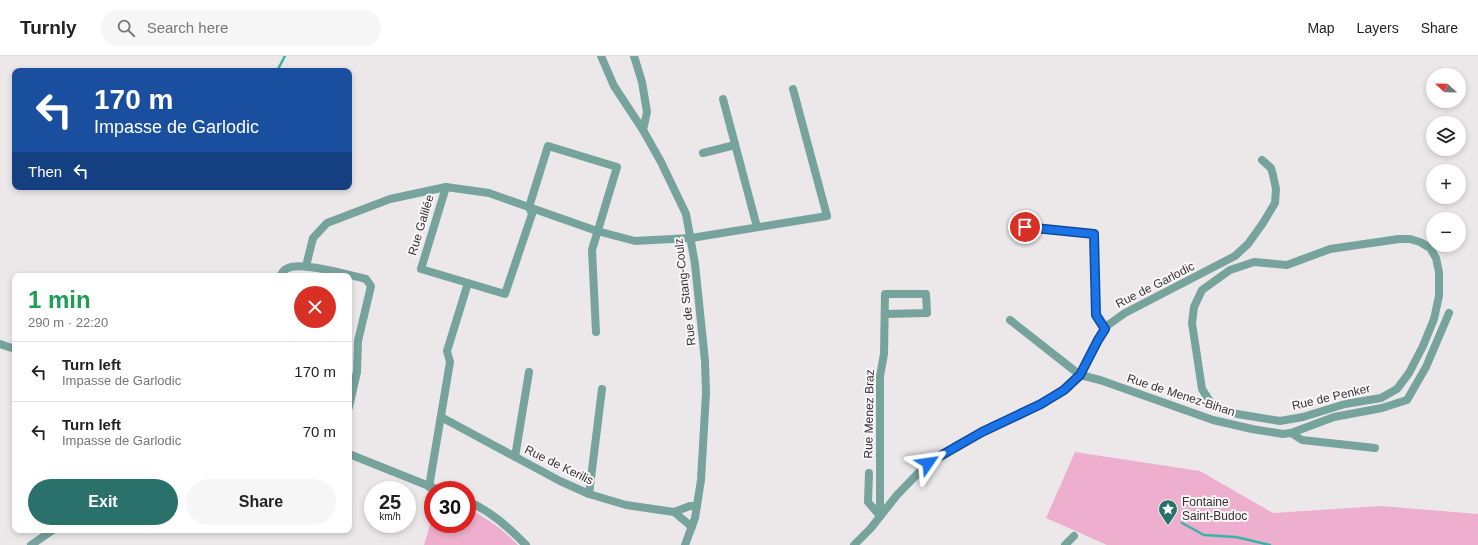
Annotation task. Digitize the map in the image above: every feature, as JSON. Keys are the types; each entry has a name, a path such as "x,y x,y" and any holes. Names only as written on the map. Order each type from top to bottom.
{"street":[{"name":"Rue de Stang-Coulz","path":"601,56 614,86 643,130 661,162 686,214 691,238 696,271 705,361 706,393 701,480 692,527 685,545"},
{"path":"634,56 642,82 647,112 643,130"},
{"path":"306,266 313,238 327,223 390,199 446,187 489,193 598,232 635,241 691,238 827,216 793,89"},
{"path":"723,99 757,227"},
{"path":"703,153 735,145"},
{"path":"529,207 548,146 618,167 592,250 596,332"},
{"name":"Rue de Garlodic","path":"854,545 871,528 897,495 928,463 959,444 1064,390 1080,375 1098,340 1108,325 1125,312 1189,281 1235,256 1248,244 1263,223 1274,203 1276,189 1271,168 1262,160"},
{"name":"Rue Galilée","path":"446,187 421,269 505,294 532,214 529,207"},
{"path":"1025,227 1094,234 1096,315 1105,329"},
{"name":"Rue de Penker","path":"1399,238 1420,242 1430,248 1436,258 1439,272 1439,296 1434,319 1424,346 1409,373 1397,389 1381,398 1345,404 1303,417 1280,421 1237,414 1210,403 1202,389 1192,322 1194,307 1202,290 1230,270 1254,262 1287,265 1330,249 1399,238"},
{"path":"282,273 285,269 294,266 306,266 338,273"},
{"path":"352,276 366,279 371,286 358,341 357,372 352,394"},
{"path":"1189,281 1202,290"},
{"path":"430,481 450,362 447,351 468,283"},
{"name":"Rue Menez Braz","path":"880,516 880,376 884,354 885,294 926,294 927,313 885,314"},
{"name":"Rue de Menez-Bihan","path":"1010,320 1080,375 1100,380 1213,420 1283,434 1291,433 1334,417 1382,408 1407,400 1426,367 1449,313"},
{"path":"0,344 12,348"},
{"path":"515,457 529,372"},
{"path":"589,494 602,389"},
{"name":"Rue de Kerilis","path":"442,417 560,481 589,494 626,505 674,512 690,506 697,506"},
{"path":"1291,433 1302,440 1375,448"},
{"path":"352,455 424,485"},
{"path":"869,472 868,502 880,516"},
{"path":"476,505 499,519 526,545"},
{"path":"674,512 692,527"},
{"path":"31,545 49,533"},
{"path":"1065,545 1074,536"}],"shaded area":[{"path":"1075,452 1200,471 1273,513 1381,506 1478,514 1478,545 1107,545 1046,518"},
{"path":"476,514 494,524 518,545 424,545 428,533 476,533"}],"waterway":[{"path":"279,68 285,56"},
{"path":"1182,523 1204,535 1236,537 1270,545"}],"place":[{"name":"Fontaine Saint-Budoc","path":"1168,526"}],"route":[{"path":"928,463 959,444 993,426 1041,404 1064,390 1080,375 1105,329 1096,315 1094,234 1025,227"}]}
